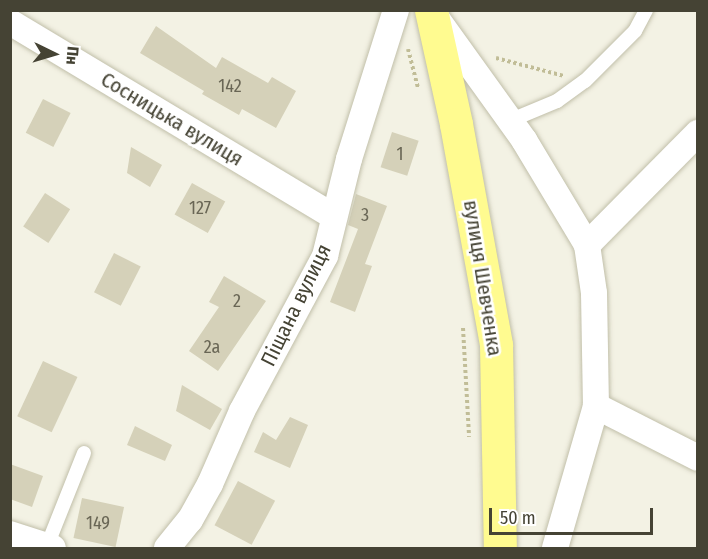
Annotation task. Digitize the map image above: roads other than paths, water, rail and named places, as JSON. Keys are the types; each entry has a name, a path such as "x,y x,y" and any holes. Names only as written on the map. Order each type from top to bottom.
{"main road":[{"name":"вулиця Шевченка","path":"431,10 458,135 496,345 500,549"}],"street":[{"name":"Піщана вулиця","path":"167,549 190,520 210,484 242,411 325,255 334,216 396,10"},
{"path":"431,10 555,186 587,245 594,293 596,406 555,549"},
{"name":"Сосницька вулиця","path":"10,22 334,216"},
{"path":"587,245 698,133"},
{"path":"596,406 698,458"},
{"path":"10,534 50,547"}],"lane":[{"path":"517,130 594,74 635,31 646,10"},
{"path":"50,547 84,453"}]}
